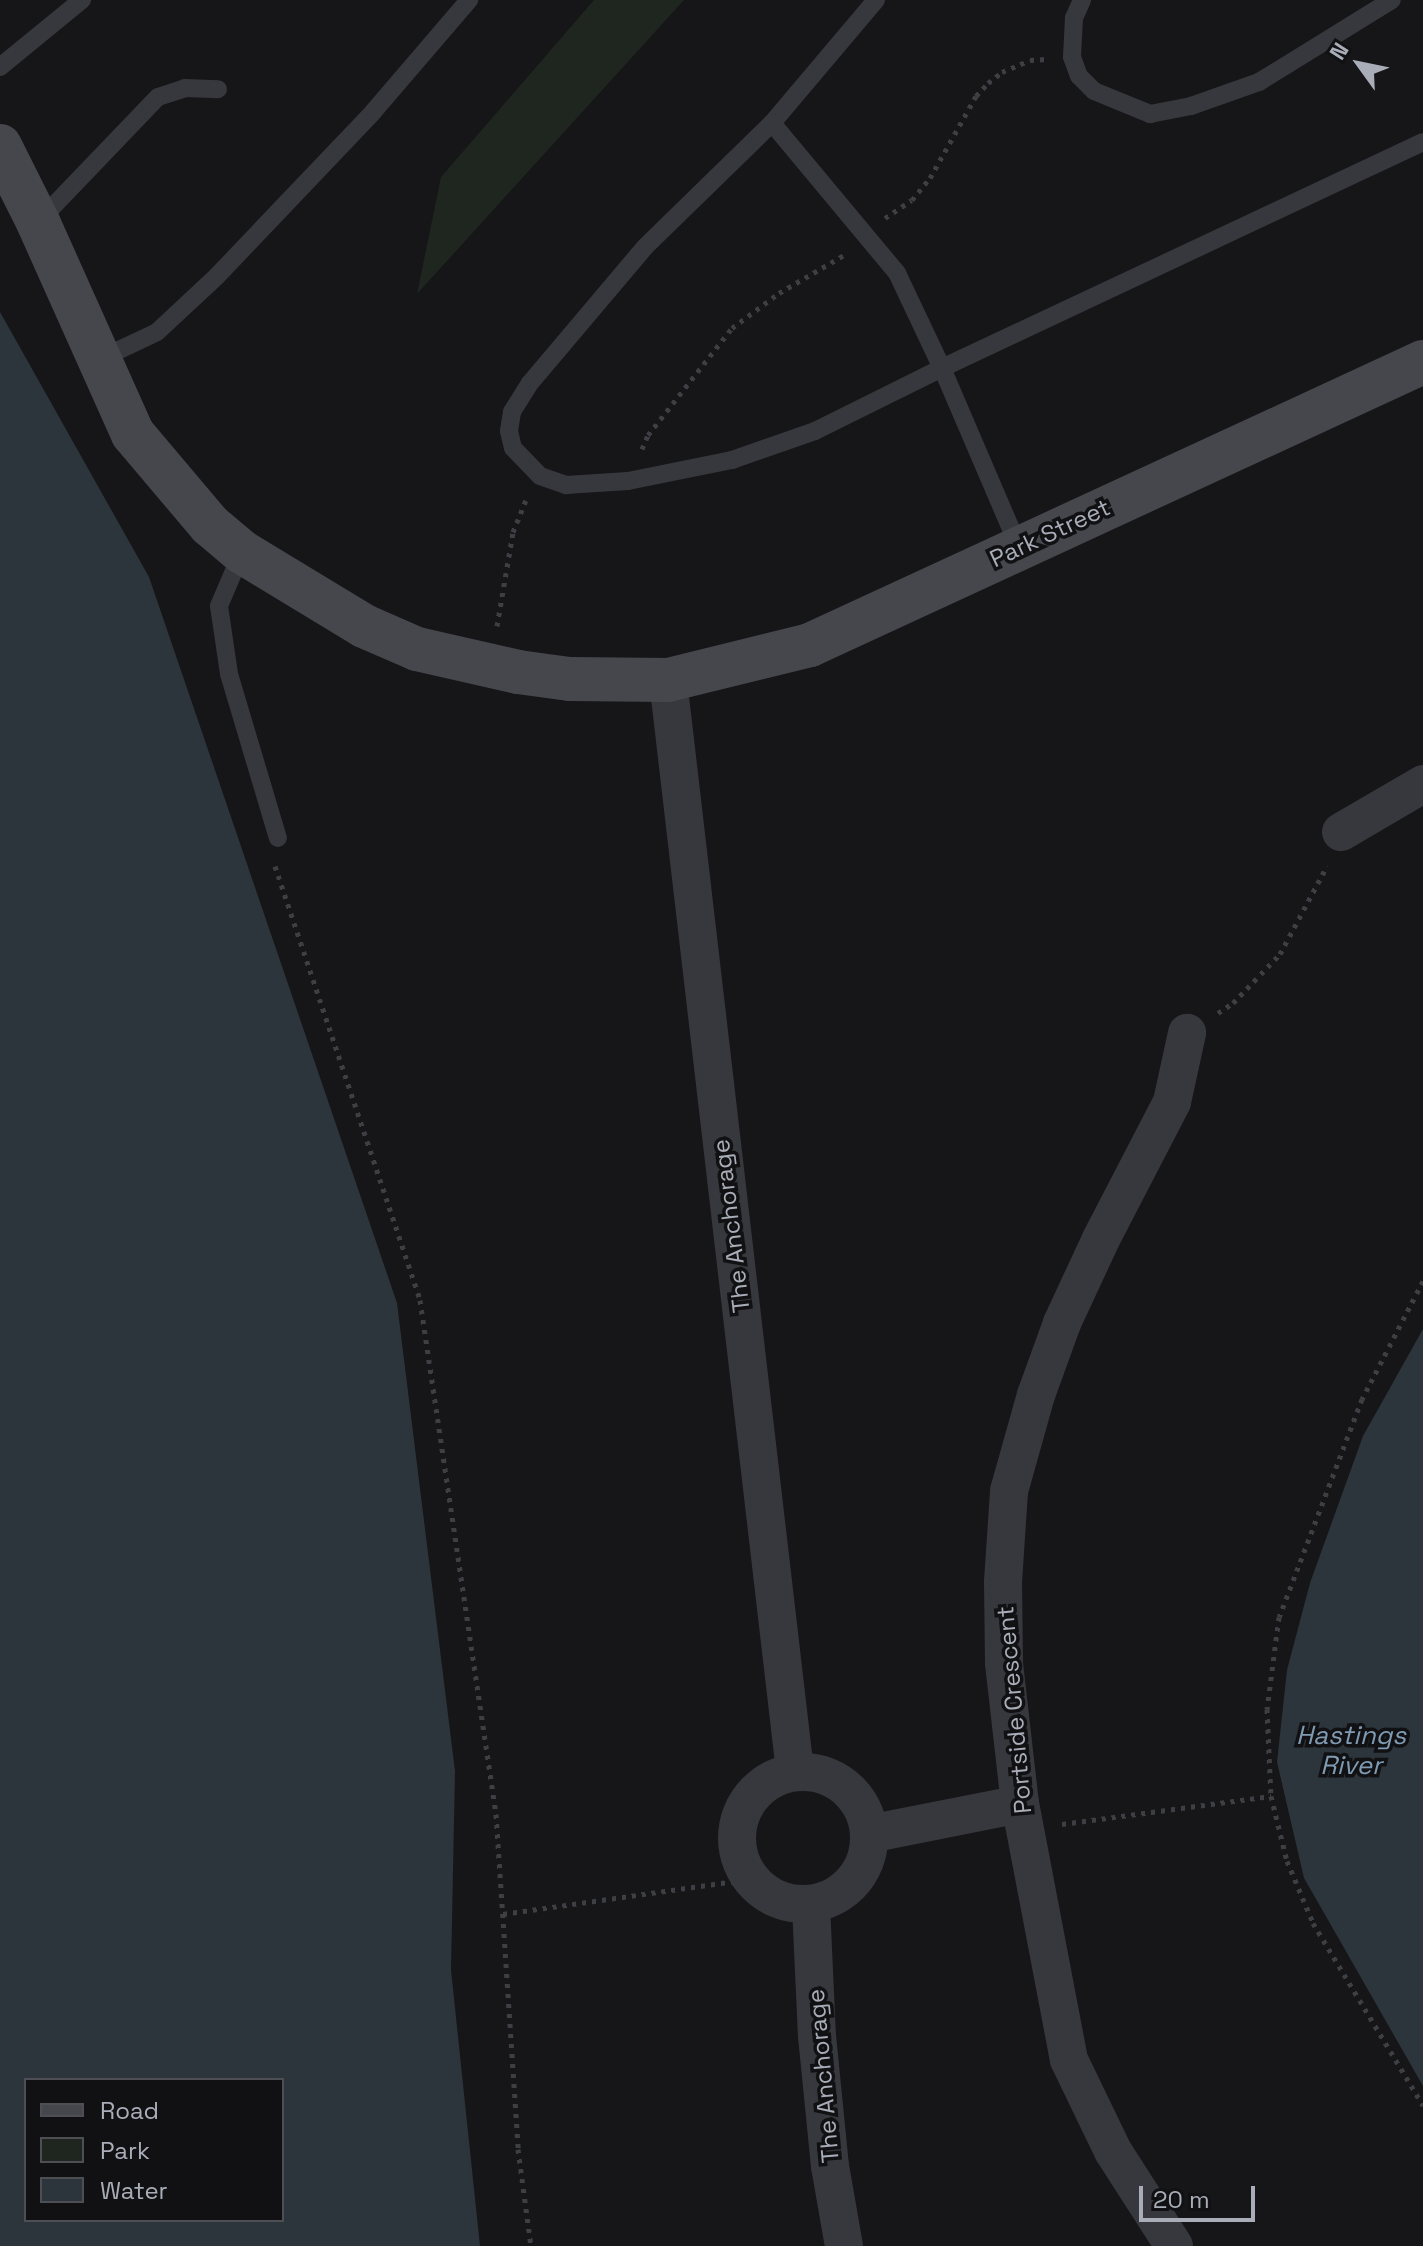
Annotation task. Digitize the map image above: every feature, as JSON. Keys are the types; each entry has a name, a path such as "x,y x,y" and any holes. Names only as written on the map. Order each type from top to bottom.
{"street":[{"name":"Park Street","path":"0,146 38,222 97,360 133,434 186,499 242,552 364,626 417,649 467,663 570,679 668,680 810,645 1423,362"},
{"name":"The Anchorage","path":"668,680 795,1771"},
{"path":"1341,832 1423,784"},
{"name":"Portside Crescent","path":"1174,2246 1113,2151 1069,2060 1020,1804 1004,1663 1003,1582 1009,1491 1036,1395 1062,1323 1101,1239 1172,1102 1187,1033"},
{"path":"795,1771 817,1772 837,1781 853,1794 864,1813 869,1834 860,1872 848,1888 830,1899 811,1905 790,1904 771,1897 750,1879 736,1847 737,1826 744,1806 757,1789 775,1777 795,1771"},
{"path":"869,1834 1020,1804"},
{"name":"The Anchorage","path":"811,1905 817,2036 830,2166 844,2246"}],"lane":[{"path":"0,67 82,0"},
{"path":"97,360 157,332 217,276 373,112 469,0"},
{"path":"876,0 772,123 645,247 530,383 512,412 509,431 513,448 540,476 566,485 643,478 732,460 815,431 1423,142"},
{"path":"1082,0 1074,18 1075,63 1079,76 1094,91 1150,114 1191,106 1259,82 1392,0"},
{"path":"38,222 158,97 185,88 218,89"},
{"path":"772,123 897,273 942,368 1019,548"},
{"path":"242,552 219,606 229,674 278,838"}],"path":[{"path":"643,478 641,456 648,435 732,328 912,200 930,178 965,114 988,83 1030,60 1058,58 1075,63"},
{"path":"497,627 513,532 521,507 540,476"},
{"path":"1187,1033 1233,1003 1280,954 1320,883 1341,832"},
{"path":"278,838 275,866 420,1300 496,1814 518,2149 531,2246"},
{"path":"1423,1281 1362,1399 1279,1617 1267,1709 1271,1796 1287,1861 1313,1923 1423,2105"},
{"path":"1074,1822 1271,1796"},
{"path":"503,1914 750,1879"}],"green space":[{"path":"594,0 684,0 417,294 441,177"}],"water":[{"path":"0,312 149,577 397,1303 455,1771 451,1970 480,2246 0,2246"},
{"name":"Hastings River","path":"1423,1329 1423,2086 1304,1878 1277,1762 1287,1670 1310,1583 1363,1436"}]}
